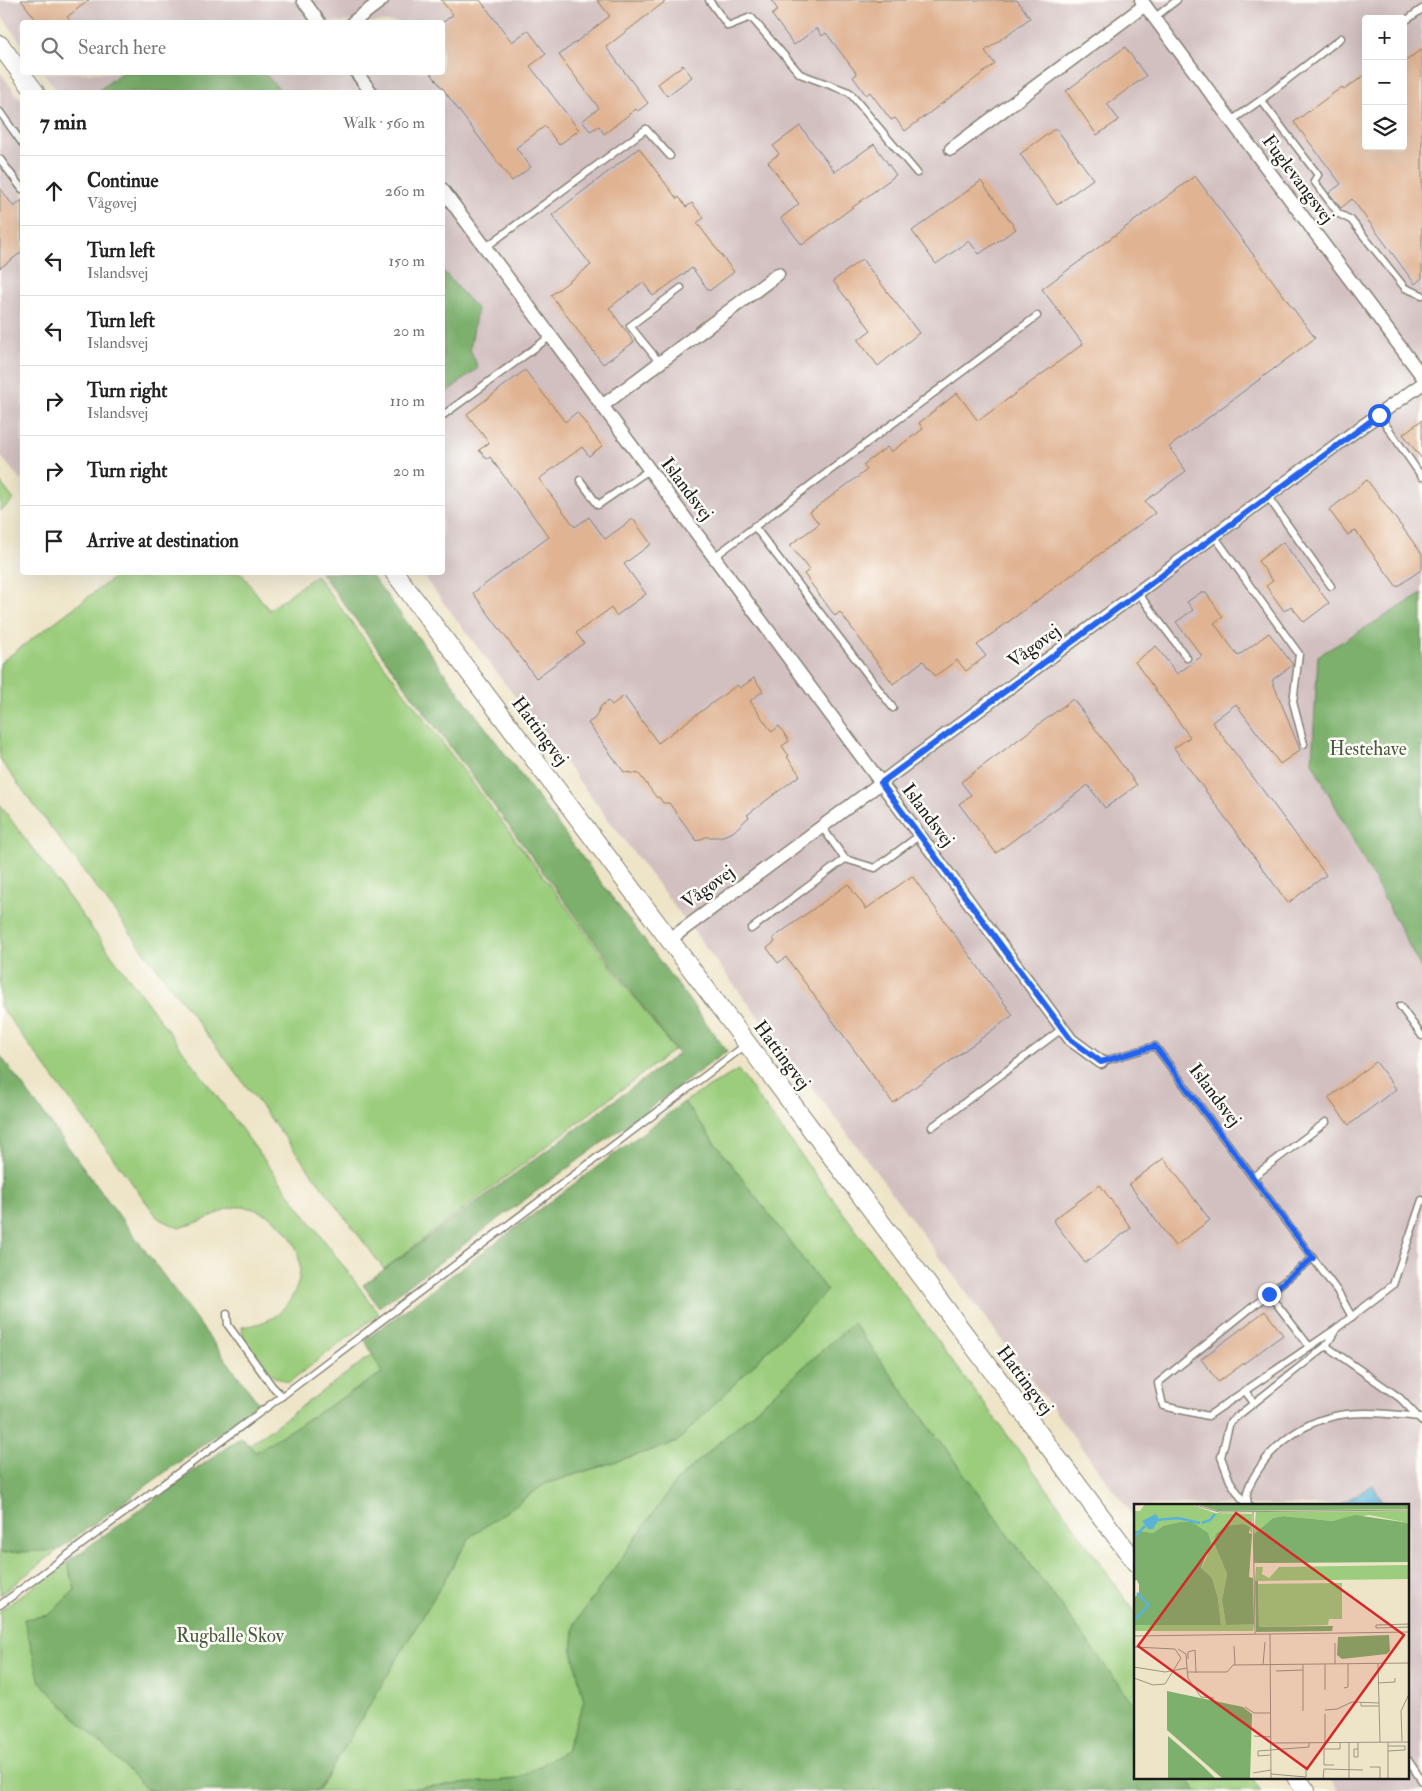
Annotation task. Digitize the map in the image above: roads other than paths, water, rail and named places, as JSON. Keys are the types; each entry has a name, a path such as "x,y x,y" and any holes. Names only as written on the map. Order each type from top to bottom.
{"street":[{"path":"303,0 318,20"},
{"path":"356,20 382,0"},
{"name":"Fuglevangsvej","path":"950,149 1143,2 1422,376"},
{"path":"0,45 20,72"},
{"path":"22,75 34,90"},
{"path":"358,75 370,90"},
{"name":"Islandsvej","path":"445,193 1071,1040 1101,1062"},
{"path":"602,406 778,274"},
{"name":"Vågøvej","path":"669,940 1422,384"},
{"name":"Hattingvej","path":"396,575 1134,1560"},
{"path":"1297,1778 1306,1791"}],"lane":[{"path":"709,0 728,26 752,17 800,74 849,92 917,173"},
{"path":"1154,18 1177,0"},
{"path":"1408,19 1422,9"},
{"path":"1231,121 1341,38"},
{"path":"1261,100 1318,175 1314,181 1339,214 1350,220 1405,288 1422,295"},
{"path":"0,112 20,140"},
{"path":"486,247 646,129 670,156"},
{"path":"0,159 20,186"},
{"path":"660,363 630,326 681,288"},
{"path":"714,557 1037,316"},
{"path":"445,414 551,336"},
{"path":"1379,415 1422,477"},
{"path":"580,480 598,505 650,470"},
{"path":"1268,497 1331,586"},
{"path":"754,526 893,708"},
{"path":"1215,537 1299,654 1293,702 1304,744"},
{"path":"1138,593 1187,658"},
{"path":"822,827 845,860 875,868 920,835"},
{"path":"750,929 845,860"},
{"path":"1400,1006 1422,1036"},
{"path":"932,1127 1063,1028"},
{"path":"0,1605 282,1396 747,1044"},
{"name":"Islandsvej","path":"1101,1062 1155,1046 1338,1292 1352,1317"},
{"path":"1253,1177 1326,1122"},
{"path":"1313,1258 1158,1383 1163,1406 1208,1416 1337,1328 1393,1285 1422,1200"},
{"path":"1269,1294 1309,1346"},
{"path":"227,1314 228,1326 272,1386 282,1396"},
{"path":"1246,1504 1230,1482 1221,1457 1230,1422 1326,1346 1337,1328"},
{"path":"1326,1346 1400,1398 1421,1418"},
{"path":"1245,1391 1254,1403"},
{"path":"1247,1504 1247,1493 1262,1463 1284,1440 1311,1422 1345,1413 1375,1412 1421,1418"},
{"path":"1410,1763 1422,1781"}],"water":[{"path":"1373,1485 1383,1504 1341,1504"}],"park label":[{"name":"Hestehave","path":"1368,749"},
{"name":"Rugballe Skov","path":"230,1636"}]}
